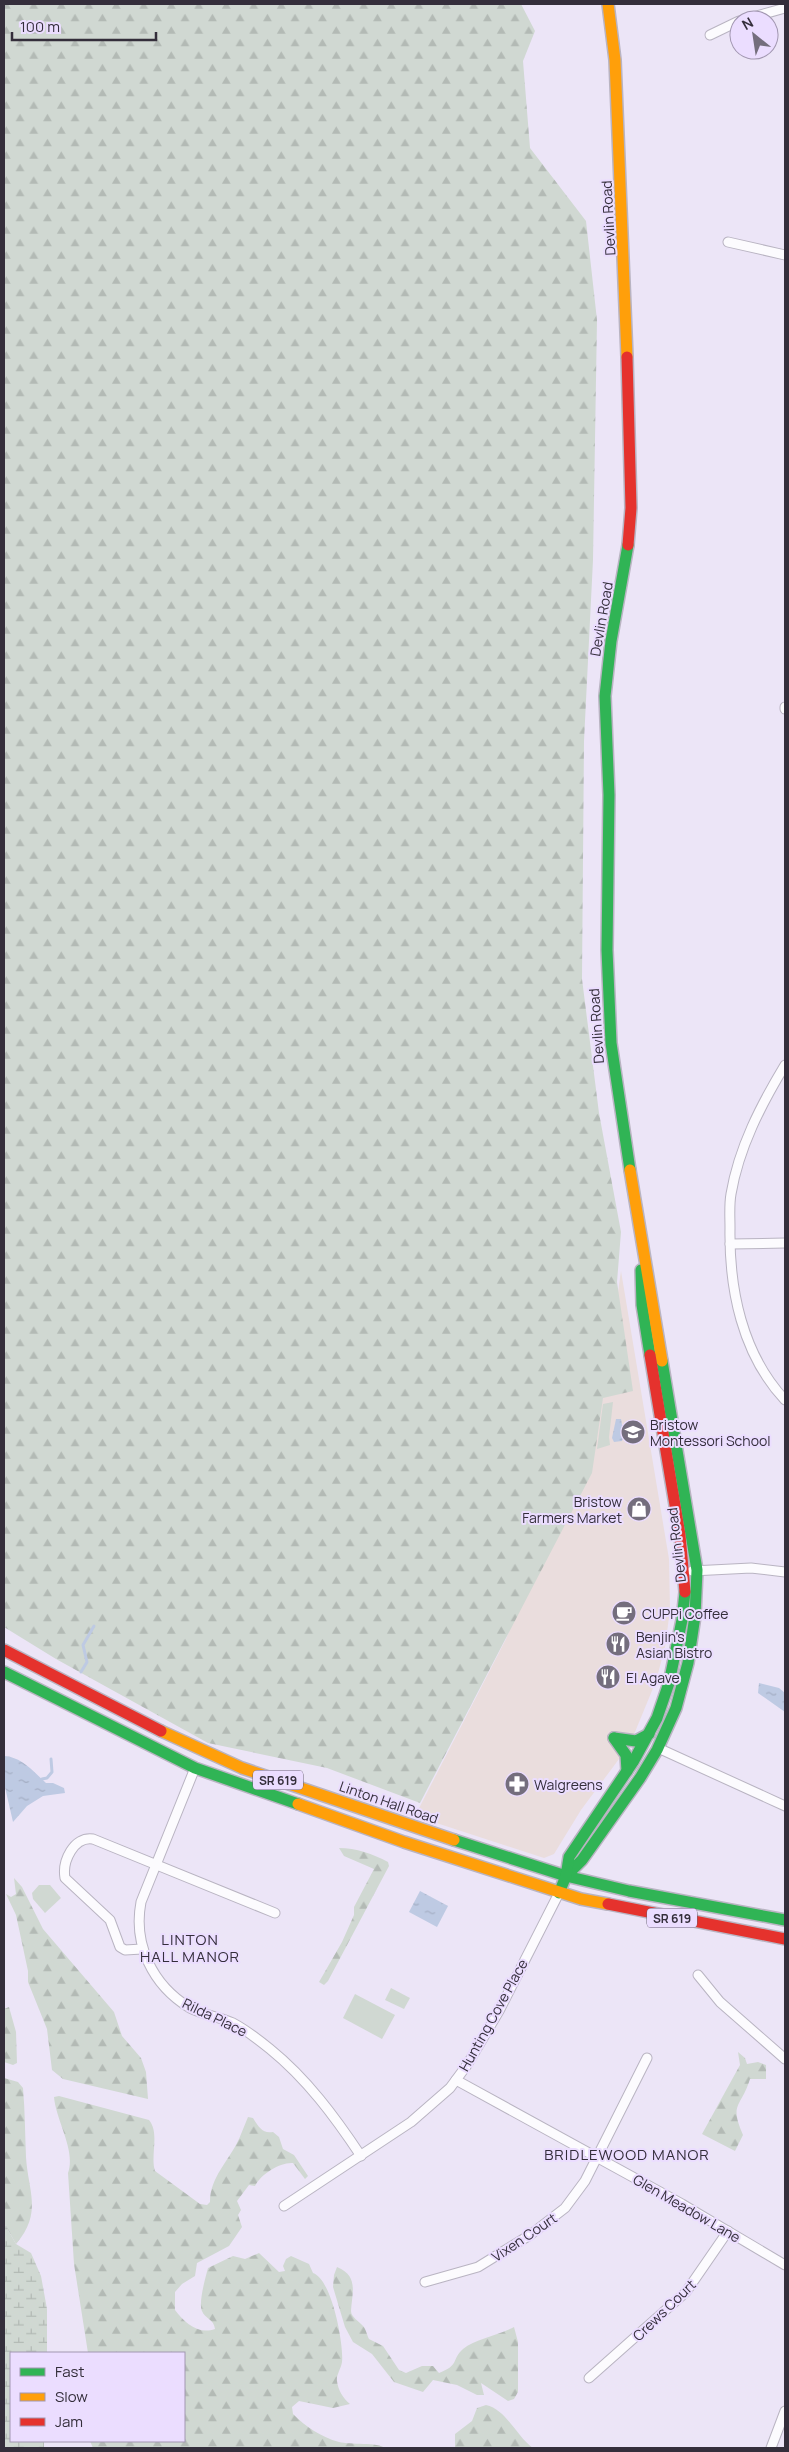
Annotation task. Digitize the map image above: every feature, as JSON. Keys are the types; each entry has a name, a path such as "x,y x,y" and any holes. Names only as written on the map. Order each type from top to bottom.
{"main road":[{"name":"Devlin Road","path":"566,1876 582,1860 658,1748 675,1708 688,1663 696,1617 697,1570 640,1238 614,1062 607,950 610,846 605,696 611,641 629,540 631,508 623,221 615,60 608,4"},
{"name":"Devlin Road","path":"559,1893 566,1876 569,1856 627,1772 649,1734 669,1683 684,1605 684,1571 642,1305 640,1238"},
{"name":"Linton Hall Road","path":"4,1650 187,1744 242,1768 408,1826 566,1876 629,1891 785,1920"},
{"name":"SR 619","path":"4,1672 195,1768 260,1793 559,1893 630,1910 785,1939"},
{"path":"627,1772 626,1755 614,1738 636,1742 649,1734"}],"street":[{"path":"710,35 729,26"},
{"path":"728,242 785,255"},
{"path":"785,1065 767,1096 746,1140 731,1195 730,1244 730,1271 738,1313 756,1357 785,1400"},
{"path":"730,1244 785,1243"},
{"path":"684,1571 760,1568 785,1572"},
{"path":"658,1748 785,1806"},
{"name":"Rilda Place","path":"195,1768 141,1902 138,1918 142,1949 156,1974 180,2001 200,2012 238,2026 286,2063 323,2103 361,2156"},
{"path":"142,1949 125,1950 120,1947 110,1920 66,1878 65,1868 76,1843 87,1838 275,1913"},
{"name":"Hunting Cove Place","path":"284,2206 417,2117 435,2103 456,2080 498,2011 559,1893"},
{"path":"698,1975 720,2002 785,2059"},
{"name":"Vixen Court","path":"425,2282 478,2267 544,2225 565,2208 577,2193 597,2157 648,2058"},
{"name":"Glen Meadow Lane","path":"456,2080 597,2157 785,2264"},
{"name":"Crews Court","path":"589,2378 686,2292 728,2231"},
{"path":"771,2448 785,2411"}],"shaded area":[{"path":"621,1271 669,1559 670,1610 665,1647 656,1681 635,1732 619,1759 581,1810 554,1854 544,1858 415,1816 506,1639 603,1398"}],"green space":[{"path":"4,4 521,4 535,31 523,61 530,148 586,221 597,320 593,560 584,741 582,979 599,1113 621,1232 617,1282 633,1391 603,1398 592,1473 420,1803 327,1768 208,1743 56,1659 4,1627"},
{"path":"613,1402 609,1437 610,1445 597,1449 603,1404"},
{"path":"339,1848 358,1850 370,1854 388,1862 389,1866 328,1981 324,1985 319,1982 342,1942 354,1915 354,1907 374,1869 344,1856"},
{"path":"14,1878 22,1887 43,1929 114,2012 122,2036 141,2058 146,2072 148,2099 63,2079 52,2070 47,2029 28,1982 28,1971 16,1915 6,1894 11,1897 16,1894"},
{"path":"39,1885 50,1885 61,1898 45,1913 33,1899 32,1893"},
{"path":"391,1988 410,1998 404,2009 385,2000"},
{"path":"355,1994 395,2015 382,2039 343,2018"},
{"path":"9,2007 16,2032 17,2063 13,2065 4,2062 4,2009"},
{"path":"738,2052 745,2058 747,2064 758,2062 766,2065 766,2079 750,2079 738,2106 737,2117 743,2135 735,2151 702,2134 740,2065"},
{"path":"4,2078 18,2082 23,2088 26,2157 32,2202 29,2222 16,2244 4,2223"},
{"path":"59,2096 149,2120 154,2131 155,2171 200,2204 207,2205 210,2202 213,2185 235,2147 248,2117 253,2118 263,2131 273,2132 279,2137 283,2149 294,2155 308,2176 305,2179 293,2163 288,2163 282,2164 266,2173 255,2186 249,2185 237,2201 241,2210 238,2215 242,2227 229,2246 197,2263 195,2276 182,2284 175,2292 175,2310 192,2327 203,2330 215,2329 213,2323 203,2314 201,2307 208,2268 233,2256 245,2259 259,2253 279,2272 285,2271 283,2266 286,2259 291,2256 309,2264 313,2273 320,2278 326,2287 331,2299 339,2328 342,2354 342,2362 337,2376 338,2388 350,2404 333,2408 299,2401 292,2407 293,2414 314,2431 332,2440 344,2443 376,2445 385,2448 93,2448 90,2442 185,2442 185,2352 88,2352 74,2264 68,2145 54,2097"},
{"path":"4,2223 16,2244 31,2253 41,2276 47,2309 47,2352 10,2352 10,2442 44,2442 44,2448 4,2448"},
{"path":"337,2267 349,2275 353,2286 352,2315 364,2327 369,2339 383,2346 399,2370 406,2373 422,2366 433,2366 439,2373 453,2365 463,2349 480,2340 514,2327 518,2342 518,2392 514,2399 508,2401 481,2383 484,2395 477,2395 457,2385 433,2380 423,2392 394,2382 372,2354 353,2342 345,2327 333,2287"},
{"path":"486,2405 500,2412 533,2448 455,2448 455,2434 472,2421 477,2408"}],"water":[{"path":"616,1419 621,1419 624,1436 622,1441 614,1442 612,1438"},
{"path":"759,1683 779,1688 785,1693 785,1712 758,1693"},
{"path":"4,1756 22,1762 46,1783 53,1783 64,1788 65,1793 43,1796 27,1806 13,1822 4,1783"},
{"path":"420,1891 448,1906 437,1927 409,1912"}],"waterway":[{"path":"81,1672 87,1662 83,1645 94,1626"},
{"path":"42,1779 47,1778 52,1772 51,1759"}],"traffic: fast":[{"path":"628,545 611,641 605,696 609,795 607,950 611,1043 630,1170"},
{"path":"641,1270 642,1305 650,1355"},
{"path":"566,1876 582,1860 640,1778 657,1750 676,1708 688,1663 695,1616 697,1570 662,1361"},
{"path":"559,1893 566,1876 569,1857 633,1762 657,1718 669,1683 682,1620 685,1592"},
{"path":"4,1672 195,1768 298,1804"},
{"path":"614,1738 636,1741 649,1734"},
{"path":"614,1738 626,1755 627,1771"},
{"path":"454,1840 566,1876 629,1891 785,1920"}],"traffic: slow":[{"path":"608,4 615,60 627,357"},
{"path":"630,1170 662,1361"},
{"path":"161,1731 242,1768 454,1840"},
{"path":"298,1804 404,1842 581,1899 608,1904"}],"traffic: jam":[{"path":"627,357 631,508 628,545"},
{"path":"650,1355 680,1535 685,1592"},
{"path":"4,1650 161,1731"},
{"path":"608,1904 785,1939"}],"place":[{"name":"Bristow Montessori School","path":"633,1432"},
{"name":"Bristow Farmers Market","path":"639,1509"},
{"name":"CUPPi Coffee","path":"624,1613"},
{"name":"Benjin's Asian Bistro","path":"618,1644"},
{"name":"El Agave","path":"608,1677"},
{"name":"Walgreens","path":"517,1784"}],"district":[{"name":"LINTON HALL MANOR","path":"190,1948"},
{"name":"BRIDLEWOOD MANOR","path":"627,2154"}]}
